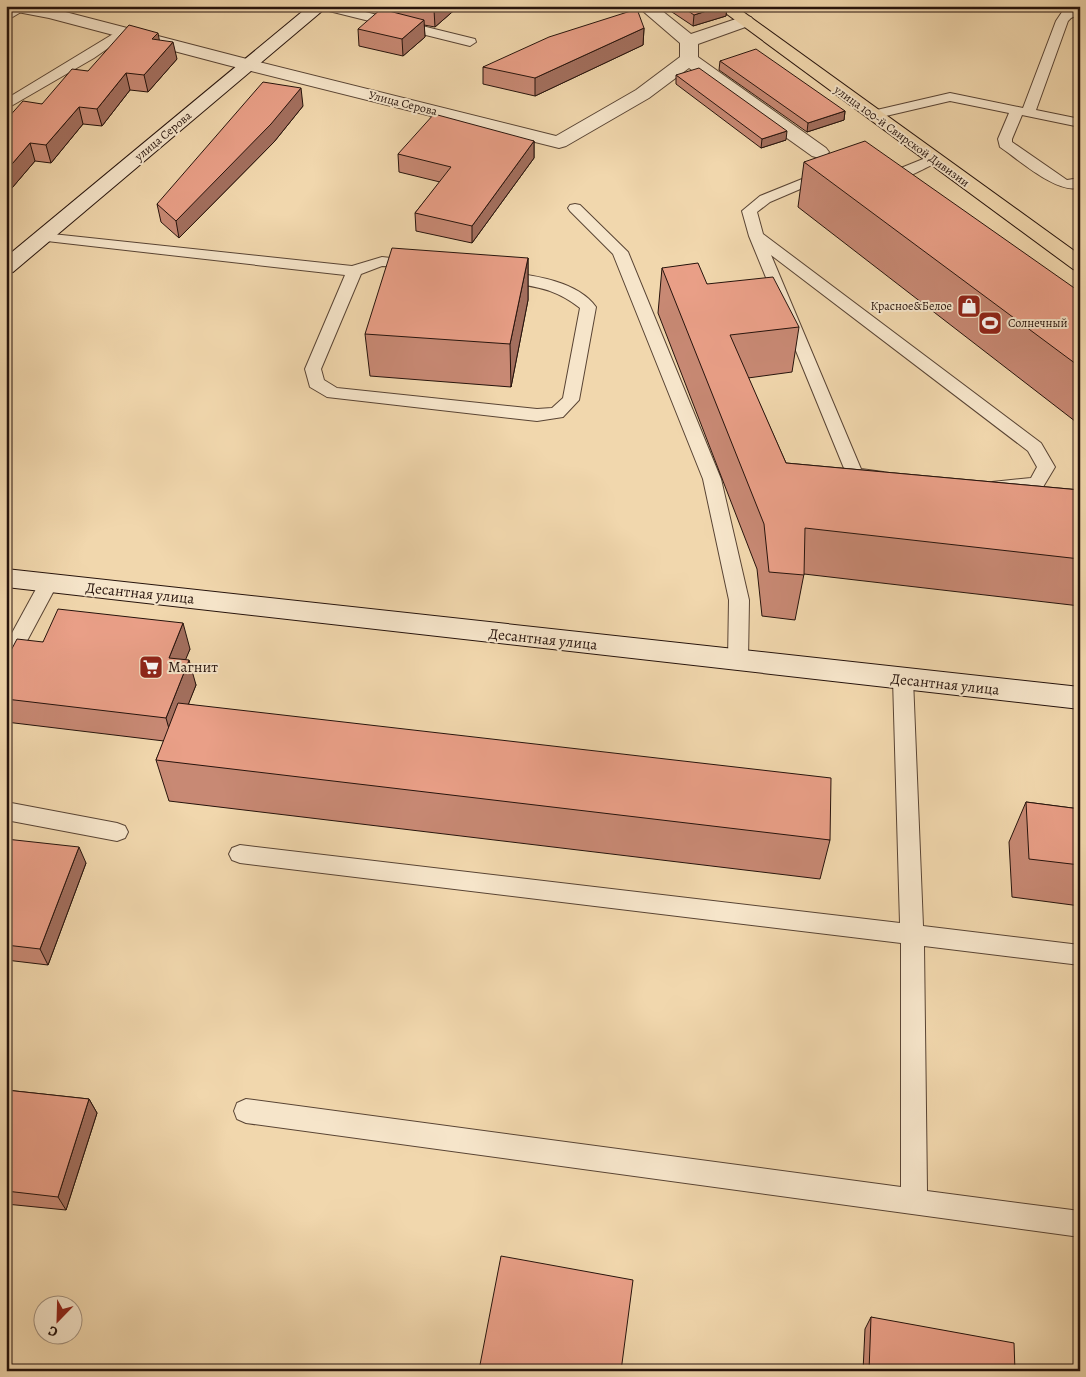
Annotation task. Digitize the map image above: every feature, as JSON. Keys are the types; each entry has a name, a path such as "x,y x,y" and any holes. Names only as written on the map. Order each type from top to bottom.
{"main road":[{"name":"улица 100-й Свирской Дивизии","path":"724,6 1080,265"}],"street":[{"name":"улица Серова","path":"6,268 320,6"},
{"path":"645,6 689,50 819,152"},
{"name":"Улица Серова","path":"21,7 559,142 616,111 668,78 689,50"},
{"path":"689,50 745,21"},
{"name":"Десантная улица","path":"6,578 1080,698"}],"lane":[{"path":"325,6 470,42"},
{"path":"6,18 21,7"},
{"path":"1078,182 1072,185 1062,183 1005,144 1005,139 1022,111 1062,20 1066,15 1080,10"},
{"path":"6,105 89,55 123,32"},
{"path":"873,115 950,97 1080,123"},
{"path":"888,179 934,159"},
{"path":"842,175 818,177 766,199 749,211 756,236 854,474 893,477"},
{"path":"865,175 888,179 904,190"},
{"path":"575,208 620,252 712,479 739,600 738,660"},
{"path":"756,236 1035,447 1046,467 1038,483 1011,487 982,484"},
{"path":"43,238 354,271 372,262 395,261 424,265"},
{"path":"354,271 313,369 316,383 333,393 537,415 557,413 571,400 588,308 576,296 550,283 482,274"},
{"path":"6,662 49,583"},
{"path":"903,679 912,935 914,1202"},
{"path":"6,811 117,832"},
{"path":"240,854 1080,955"},
{"path":"246,1112 1080,1224"}],"building":[{"path":"417,6 439,6 434,10"},
{"path":"681,6 722,6 694,15"},
{"path":"381,9 424,20 402,39 358,29"},
{"path":"637,9 644,28 535,78 483,67 549,37"},
{"path":"129,25 158,33 152,39 173,42 144,75 126,73 97,109 79,107 46,145 30,143 6,171 6,120 23,101 42,104 72,69 88,71"},
{"path":"756,49 845,111 808,123 720,61"},
{"path":"699,68 787,131 762,139 676,75"},
{"path":"263,82 301,88 271,124 176,221 157,204"},
{"path":"434,114 534,141 472,226 415,213 451,167 398,154"},
{"path":"865,141 1080,292 1080,367 804,162"},
{"path":"392,248 528,258 510,344 365,334"},
{"path":"698,263 707,284 773,277 799,327 730,335 786,463 1080,490 1080,559 805,528 804,575 769,572 764,524 662,268"},
{"path":"58,609 183,623 169,658 189,660 166,718 6,699 6,660 17,639 43,642"},
{"path":"178,703 831,778 830,840 156,760"},
{"path":"1026,802 1080,809 1080,865 1029,859"},
{"path":"6,839 79,847 40,949 6,945"},
{"path":"6,1090 89,1099 58,1197 6,1191"},
{"path":"501,1256 633,1280 621,1371 479,1370"},
{"path":"871,1317 1014,1343 1015,1371 869,1371"}],"place":[{"name":"Красное&Белое","path":"969,306"},
{"name":"Солнечный","path":"990,323"},
{"name":"Магнит","path":"151,667"}]}
